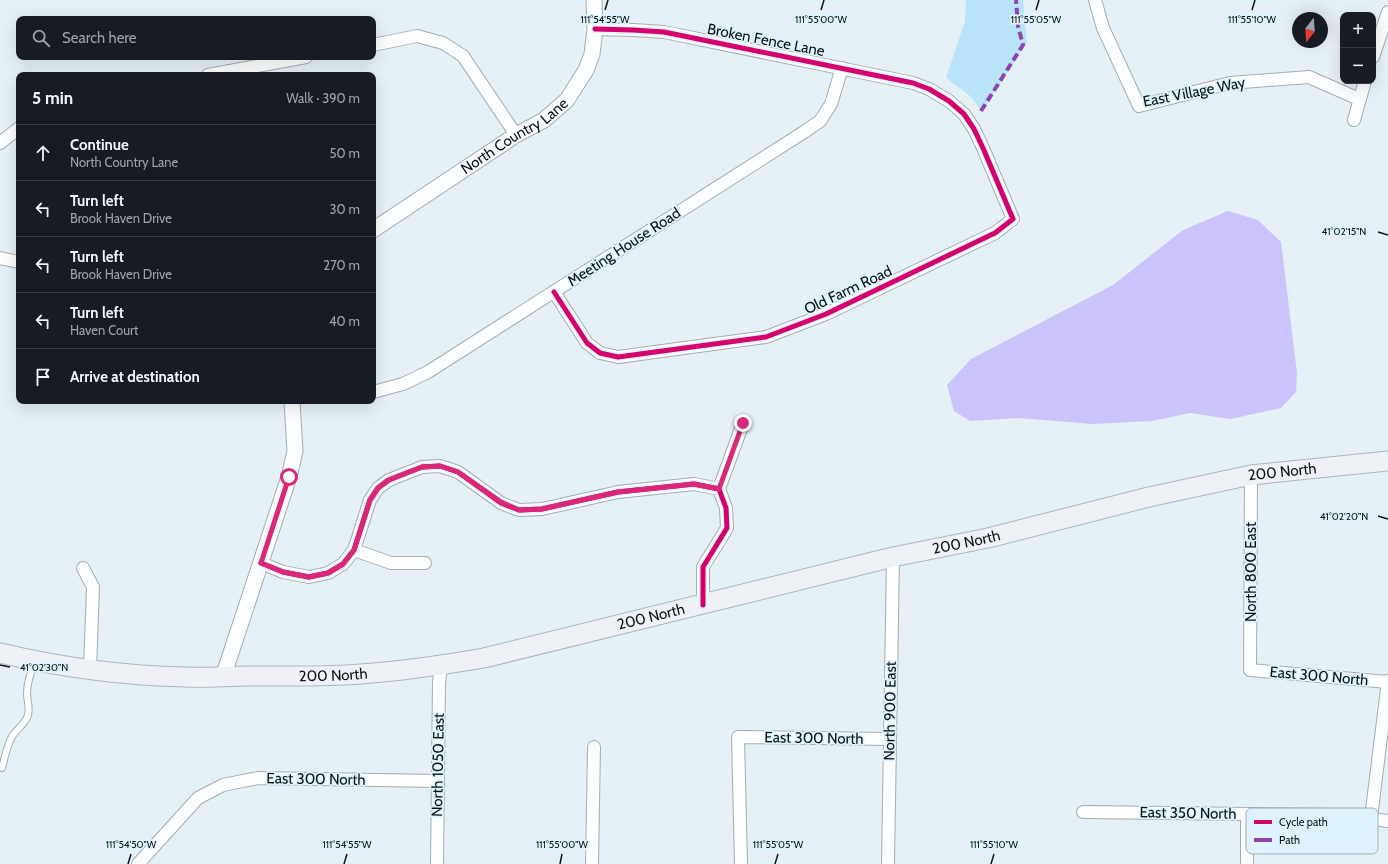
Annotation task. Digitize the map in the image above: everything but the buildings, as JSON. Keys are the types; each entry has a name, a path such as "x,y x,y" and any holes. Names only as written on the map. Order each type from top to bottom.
{"main road":[{"name":"200 North","path":"0,653 35,661 90,669 156,676 186,677 340,676 441,666 484,658 893,558 988,538 1149,497 1251,475 1388,461"}],"street":[{"name":"North Country Lane","path":"376,228 516,135 544,120 567,100 586,70 592,54 596,29 594,0"},
{"name":"East Village Way","path":"1095,0 1103,28 1139,106 1230,83 1309,77 1359,99"},
{"path":"1376,48 1388,12"},
{"name":"Broken Fence Lane","path":"596,29 664,32 913,82 929,89"},
{"path":"376,44 417,36 443,43 463,56 516,135"},
{"path":"224,72 290,60"},
{"name":"Meeting House Road","path":"376,391 403,384 428,372 804,132 820,120 831,104 842,68"},
{"path":"1354,120 1364,84"},
{"name":"Old Farm Road","path":"554,292 587,343 600,353 618,357 766,337 826,314 995,233 1013,219 983,148 974,129 964,114 949,101 929,89"},
{"path":"0,143 16,130"},
{"path":"0,258 16,261"},
{"path":"223,677 289,477 295,451 292,404"},
{"path":"703,605 703,567 727,528 726,508 719,489 743,423"},
{"path":"261,563 283,572 309,577 328,573 343,564 354,550 370,500 378,488 388,480 422,467 440,466 458,472 501,502 519,510 542,509 618,492 694,484 719,489"},
{"name":"North 800 East","path":"1250,670 1251,475"},
{"path":"354,550 391,563 425,563"},
{"name":"North 900 East","path":"888,864 893,558"},
{"path":"83,568 93,587 90,669"},
{"name":"North 1050 East","path":"437,864 439,683 441,666"},
{"name":"East 300 North","path":"1250,670 1388,682"},
{"path":"1372,808 1388,682"},
{"name":"East 300 North","path":"741,864 738,737 890,739"},
{"path":"592,864 594,747"},
{"name":"East 300 North","path":"138,864 198,798 222,785 258,778 438,781"},
{"name":"East 350 North","path":"1083,812 1246,814"},
{"name":"East 350 North","path":"1378,819 1388,821"}],"lane":[{"path":"2,768 9,743 13,735 27,719 29,705 27,694 28,682 35,661"}],"shaded area":[{"path":"966,0 1023,0 1027,43 982,111 969,95 946,78 965,21"},
{"path":"1228,211 1258,220 1281,242 1297,373 1296,392 1281,408 1230,419 1190,413 1152,421 1092,424 1018,418 970,421 954,411 947,385 971,359 1113,285 1183,230"}],"marked path":[{"path":"981,111 1023,45 1018,26 1016,0"}],"cycle path":[{"path":"554,292 587,343 600,353 618,357 766,337 826,314 995,233 1013,219 974,129 964,114 949,101 929,89 913,83 664,32 595,29"},
{"path":"261,563 283,572 309,577 328,573 343,564 354,550 370,500 378,488 389,480 422,467 440,466 458,472 501,503 519,510 542,509 618,492 694,484 719,489 726,508 727,528 703,567 703,605"}],"route":[{"path":"289,477 261,563 283,572 309,577 328,573 343,564 354,550 370,500 378,488 388,480 422,467 440,466 458,472 501,502 519,510 542,509 618,492 694,484 719,489 743,423"}]}
